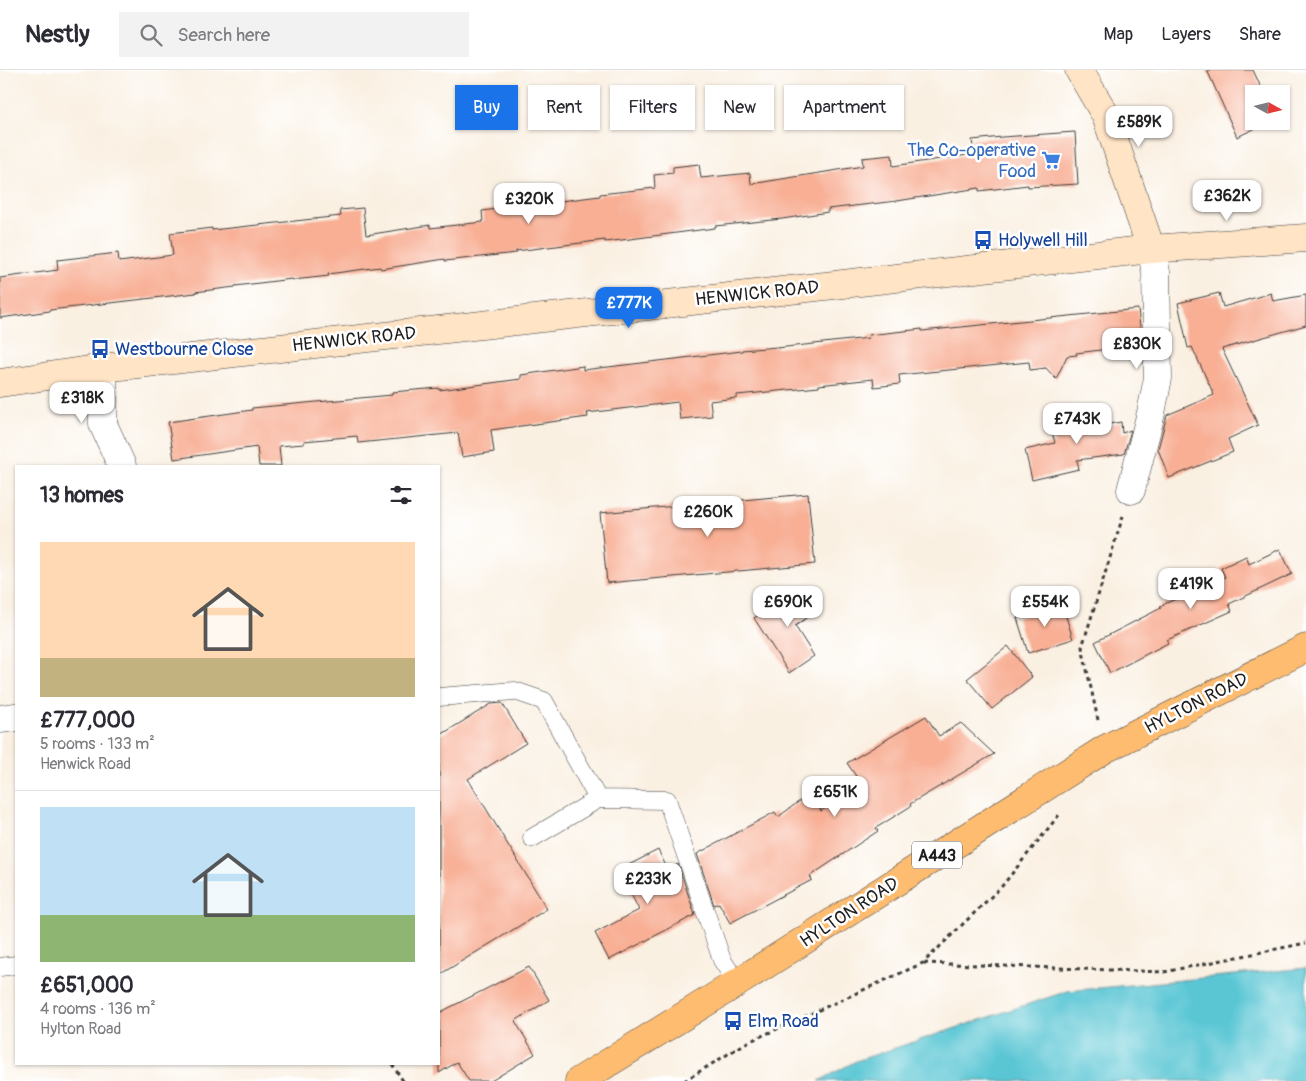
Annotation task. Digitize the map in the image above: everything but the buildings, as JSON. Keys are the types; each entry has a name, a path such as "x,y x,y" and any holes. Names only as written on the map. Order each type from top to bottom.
{"main road":[{"path":"1079,70 1106,116 1151,248"},
{"name":"HENWICK ROAD","path":"0,383 103,368 1151,248 1306,238"},
{"name":"HYLTON ROAD","path":"579,1081 1105,749 1306,648"}],"street":[{"path":"1131,490 1158,378 1156,272 1151,248"},
{"path":"103,368 103,424 122,465"},
{"path":"0,719 15,717"}],"lane":[{"path":"440,697 515,691 544,701 598,799"},
{"path":"532,838 598,799 667,800 722,960 737,983"},
{"path":"0,968 15,965"}],"path":[{"path":"1105,749 1082,647 1131,490"},
{"path":"684,1081 746,1043 923,963 1002,886 1061,813"},
{"path":"923,963 1164,972 1306,943"},
{"path":"393,1065 403,1081"}],"water":[{"path":"1306,968 1306,1081 819,1081 856,1061 1068,991"}],"place":[{"name":"The Co-operative Food","path":"1051,160"},
{"name":"Holywell Hill","path":"983,240"},
{"name":"Westbourne Close","path":"100,349"},
{"name":"Elm Road","path":"733,1021"}]}
